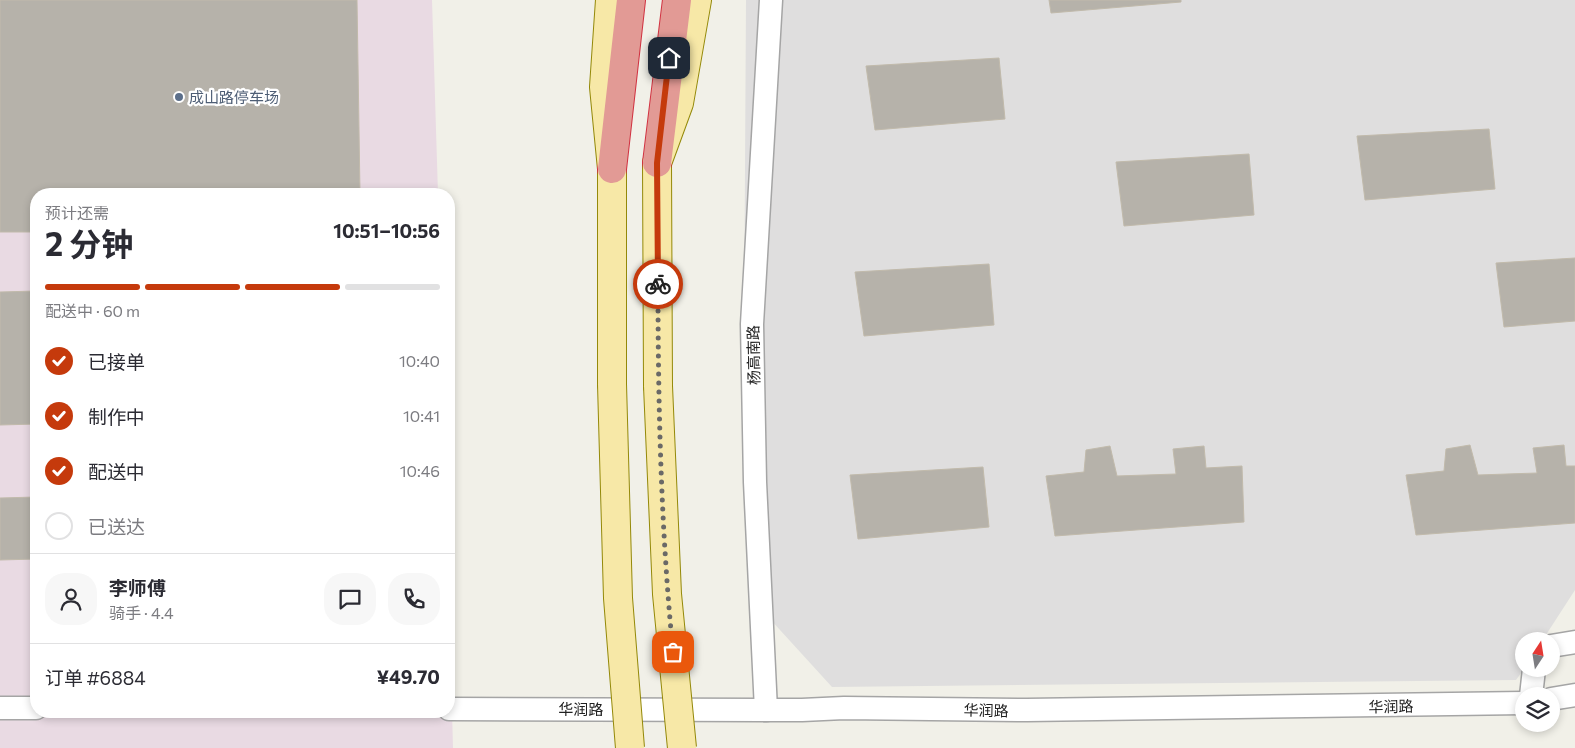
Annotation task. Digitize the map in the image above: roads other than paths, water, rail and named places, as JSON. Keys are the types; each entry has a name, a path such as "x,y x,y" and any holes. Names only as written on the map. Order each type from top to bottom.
{"highway":[{"path":"612,169 631,0"},
{"path":"657,163 677,0"}],"main road":[{"path":"610,0 604,87 612,169 612,384 618,598 630,748"},
{"path":"682,748 667,594 658,386 657,163 679,103 696,0"}],"street":[{"name":"杨高南路","path":"766,710 755,482 752,324 771,0"},
{"path":"1560,644 1575,642"},
{"path":"1560,698 1575,695"},
{"name":"华润路","path":"455,709 802,710 844,708 1027,710 1515,703"},
{"path":"0,708 30,708"}],"place":[{"name":"成山路停车场","path":"179,97"}]}
